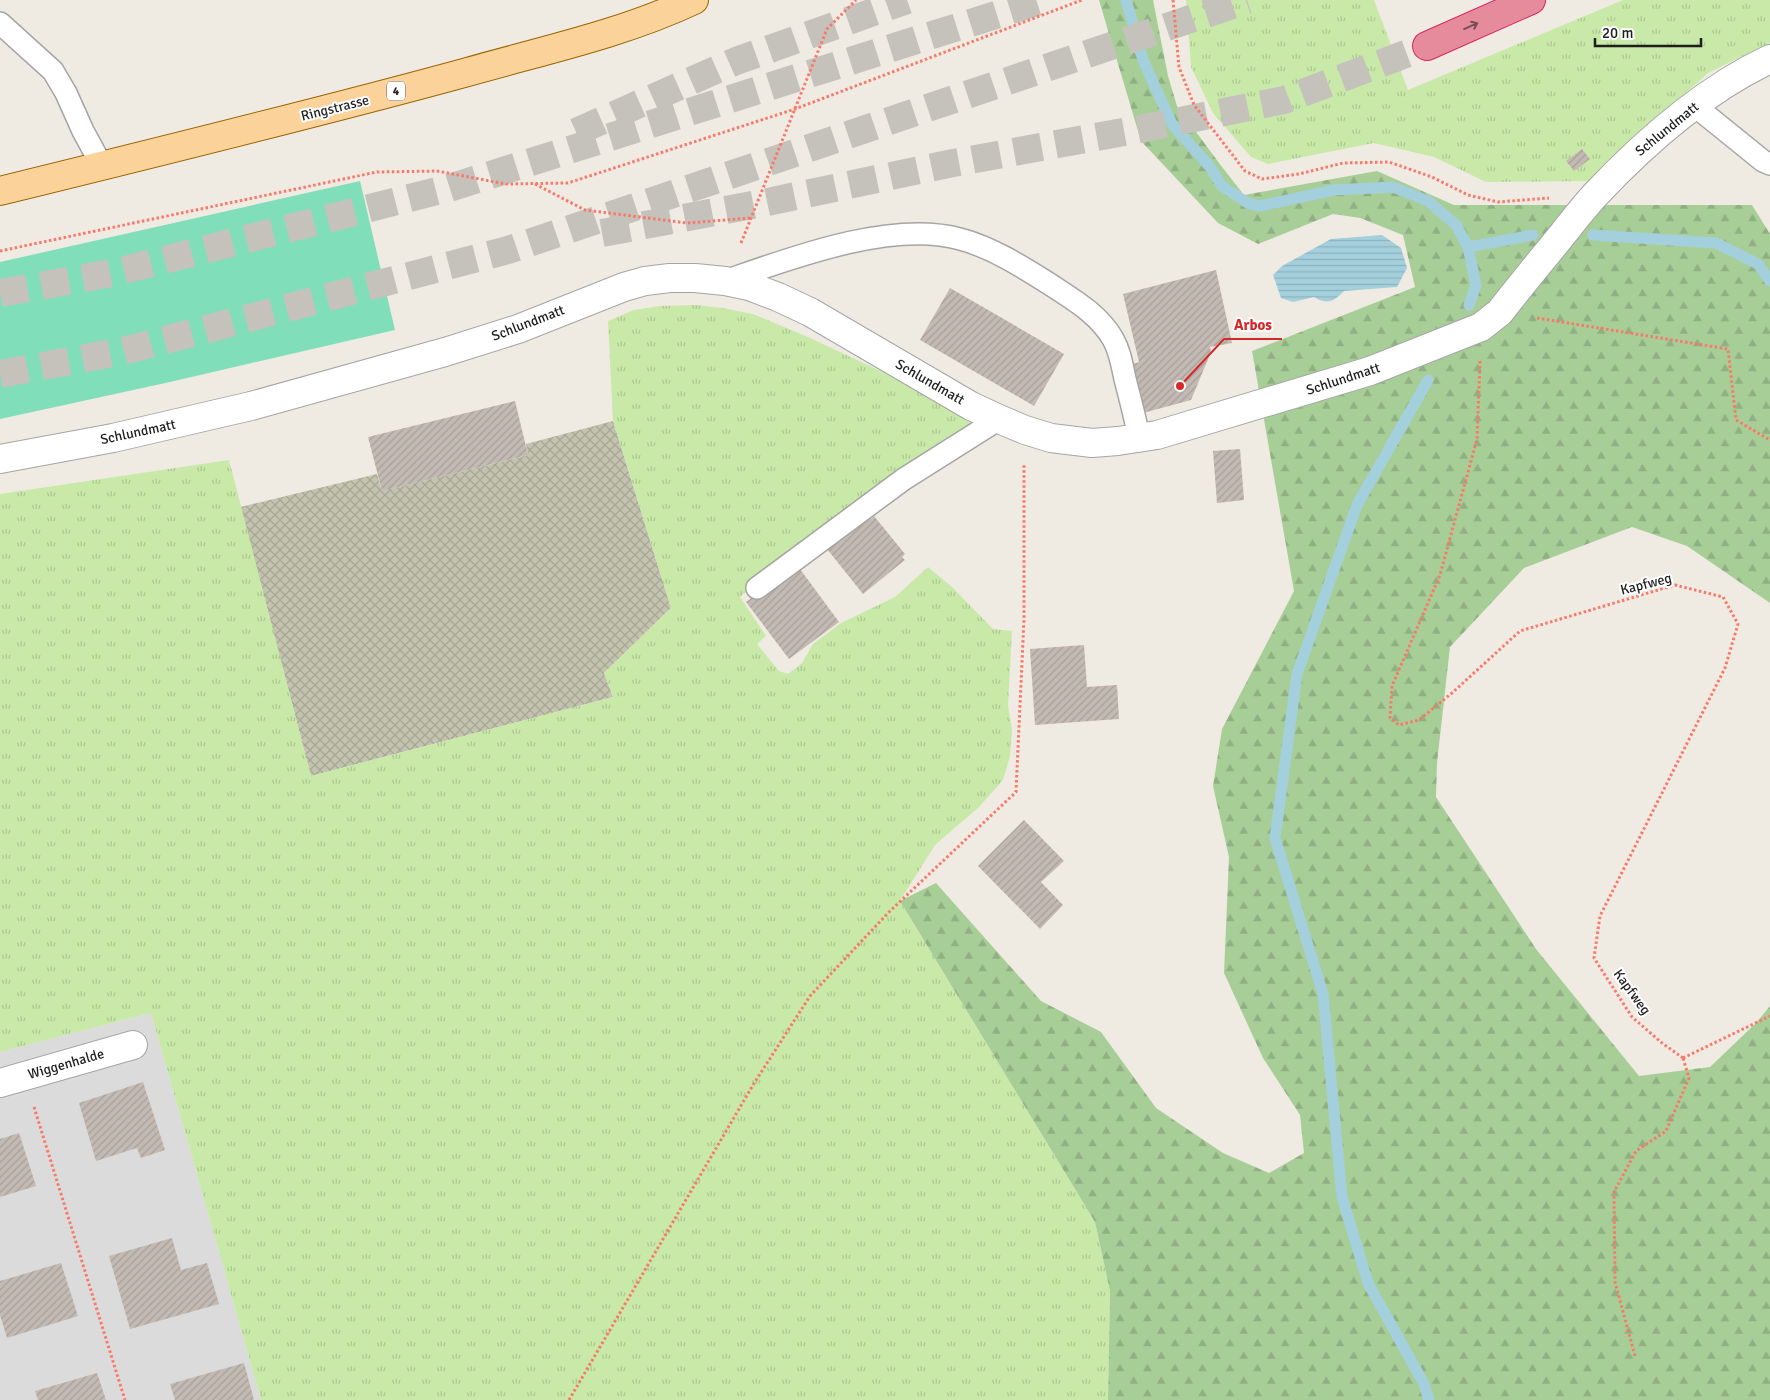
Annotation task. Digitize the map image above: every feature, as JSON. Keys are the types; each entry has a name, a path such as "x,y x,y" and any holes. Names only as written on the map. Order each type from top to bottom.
{"highway":[{"path":"1426,46 1531,0"}],"main road":[{"name":"Ringstrasse","path":"0,191 350,104 576,41 656,16 694,0"}],"street":[{"name":"Schlundmatt","path":"0,459 160,428 260,403 445,352 518,329 602,294 645,281 686,278 726,281 763,292 810,312 971,406 998,420 1025,430 1070,442 1092,443 1158,434 1370,372 1490,319 1594,195 1652,139 1731,80 1770,59"},
{"name":"Wiggenhalde","path":"12,1079 133,1045"}],"lane":[{"path":"0,24 53,71 102,166"},
{"path":"1695,106 1763,161 1770,164"},
{"path":"726,281 788,259 879,237 912,233 936,234 961,239 984,247 1027,270 1092,313 1105,328 1114,340 1120,355 1139,438"},
{"path":"757,588 904,480 998,420"}],"path":[{"path":"726,281 827,29 856,0"},
{"path":"0,251 377,172 438,171 506,184 568,183 795,109 1082,0"},
{"path":"1173,0 1179,67 1194,105 1245,171 1262,179 1299,174 1343,163 1389,162 1432,177 1468,195 1498,202 1594,195"},
{"path":"535,184 585,210 687,223 751,218"},
{"path":"1490,319 1728,348 1736,420 1770,440"},
{"name":"Kapfweg","path":"1490,319 1477,439 1440,575 1392,686 1390,718 1399,725 1419,720 1452,693 1520,631 1675,585 1724,597 1738,624 1726,668 1600,916 1594,958 1632,1016 1662,1043 1683,1058"},
{"path":"569,1400 753,1085 810,996 889,912 1016,792 1024,619 1025,430"},
{"path":"1635,1356 1614,1282 1614,1192 1636,1151 1666,1131 1690,1078 1683,1058 1770,1016"},
{"path":"12,1079 125,1400"}],"shaded area":[{"path":"613,421 671,608 604,673 613,697 311,776 240,507 377,474 382,491 528,455 526,444"},
{"path":"151,1013 261,1400 0,1400 0,1052"}],"green space":[{"path":"1099,0 1153,0 1168,76 1177,106 1244,195 1377,171 1454,205 1752,205 1770,234 1770,603 1687,546 1632,527 1524,568 1450,647 1437,763 1436,797 1536,949 1639,1076 1710,1067 1756,1023 1770,1006 1770,1400 1108,1400 1110,1291 1095,1222 900,901 936,883 1041,1001 1101,1032 1156,1108 1223,1153 1269,1173 1304,1153 1300,1115 1263,1058 1224,973 1229,857 1213,786 1222,729 1294,591 1252,351 1415,287 1403,235 1360,218 1333,214 1258,244 1218,223 1141,141"},
{"path":"1186,0 1374,0 1408,90 1623,0 1770,0 1770,43 1708,73 1589,181 1486,182 1434,157 1374,143 1268,164 1251,157 1213,113 1191,67"},
{"path":"360,181 395,330 0,419 0,262"},
{"path":"696,305 753,314 887,374 972,419 973,424 769,571 740,597 766,636 757,644 779,671 788,674 802,663 813,644 841,623 895,597 928,567 952,587 993,629 1012,631 1008,705 1012,730 1010,756 1003,780 979,807 935,845 900,901 1095,1222 1110,1291 1108,1400 261,1400 151,1013 0,1052 0,494 229,460 311,776 613,697 604,673 671,608 613,421 608,321 634,310 660,306"}],"water":[{"path":"1382,235 1401,248 1407,268 1397,287 1344,291 1337,298 1327,302 1314,297 1293,302 1281,298 1273,275 1282,266 1331,239"}],"building":[{"path":"1582,149 1590,159 1574,171 1566,161"},
{"path":"1216,270 1232,343 1210,347 1211,352 1191,400 1143,413 1130,365 1139,362 1123,294"},
{"path":"950,288 1064,354 1034,406 920,340"},
{"path":"515,401 528,455 382,491 368,437"},
{"path":"1240,449 1244,500 1217,503 1213,451"},
{"path":"868,515 871,519 874,516 905,554 902,557 905,560 863,594 827,549"},
{"path":"797,565 839,622 789,659 746,602"},
{"path":"1084,645 1087,687 1117,685 1119,719 1035,725 1030,649"},
{"path":"1024,820 1064,861 1041,882 1063,905 1040,929 978,866"},
{"path":"143,1082 165,1150 141,1158 137,1148 96,1161 79,1103"},
{"path":"19,1133 36,1186 0,1197 0,1139"},
{"path":"172,1238 181,1270 207,1263 219,1304 130,1329 109,1256"},
{"path":"61,1263 78,1316 7,1338 0,1315 0,1281"},
{"path":"244,1363 254,1400 175,1400 170,1384"},
{"path":"97,1373 106,1400 38,1400 35,1391"}],"waterway":[{"path":"1126,0 1143,60 1172,124 1210,167 1222,186 1249,204 1260,206 1334,190 1393,187 1428,201 1456,225 1468,247 1476,285 1469,305"},
{"path":"1468,247 1533,235"},
{"path":"1593,235 1716,243 1758,264 1770,281"},
{"path":"1428,380 1357,505 1297,674 1275,838 1323,994 1342,1197 1368,1283 1424,1384 1429,1400"}],"tunnel":[{"path":"576,132 736,61 907,0"},
{"path":"0,293 112,273 449,188 1043,0"},
{"path":"0,374 123,351 508,250 1247,0"},
{"path":"602,233 758,204 953,163 1140,129 1284,100 1427,46"}],"place":[{"name":"Arbos","path":"1180,386"}]}
